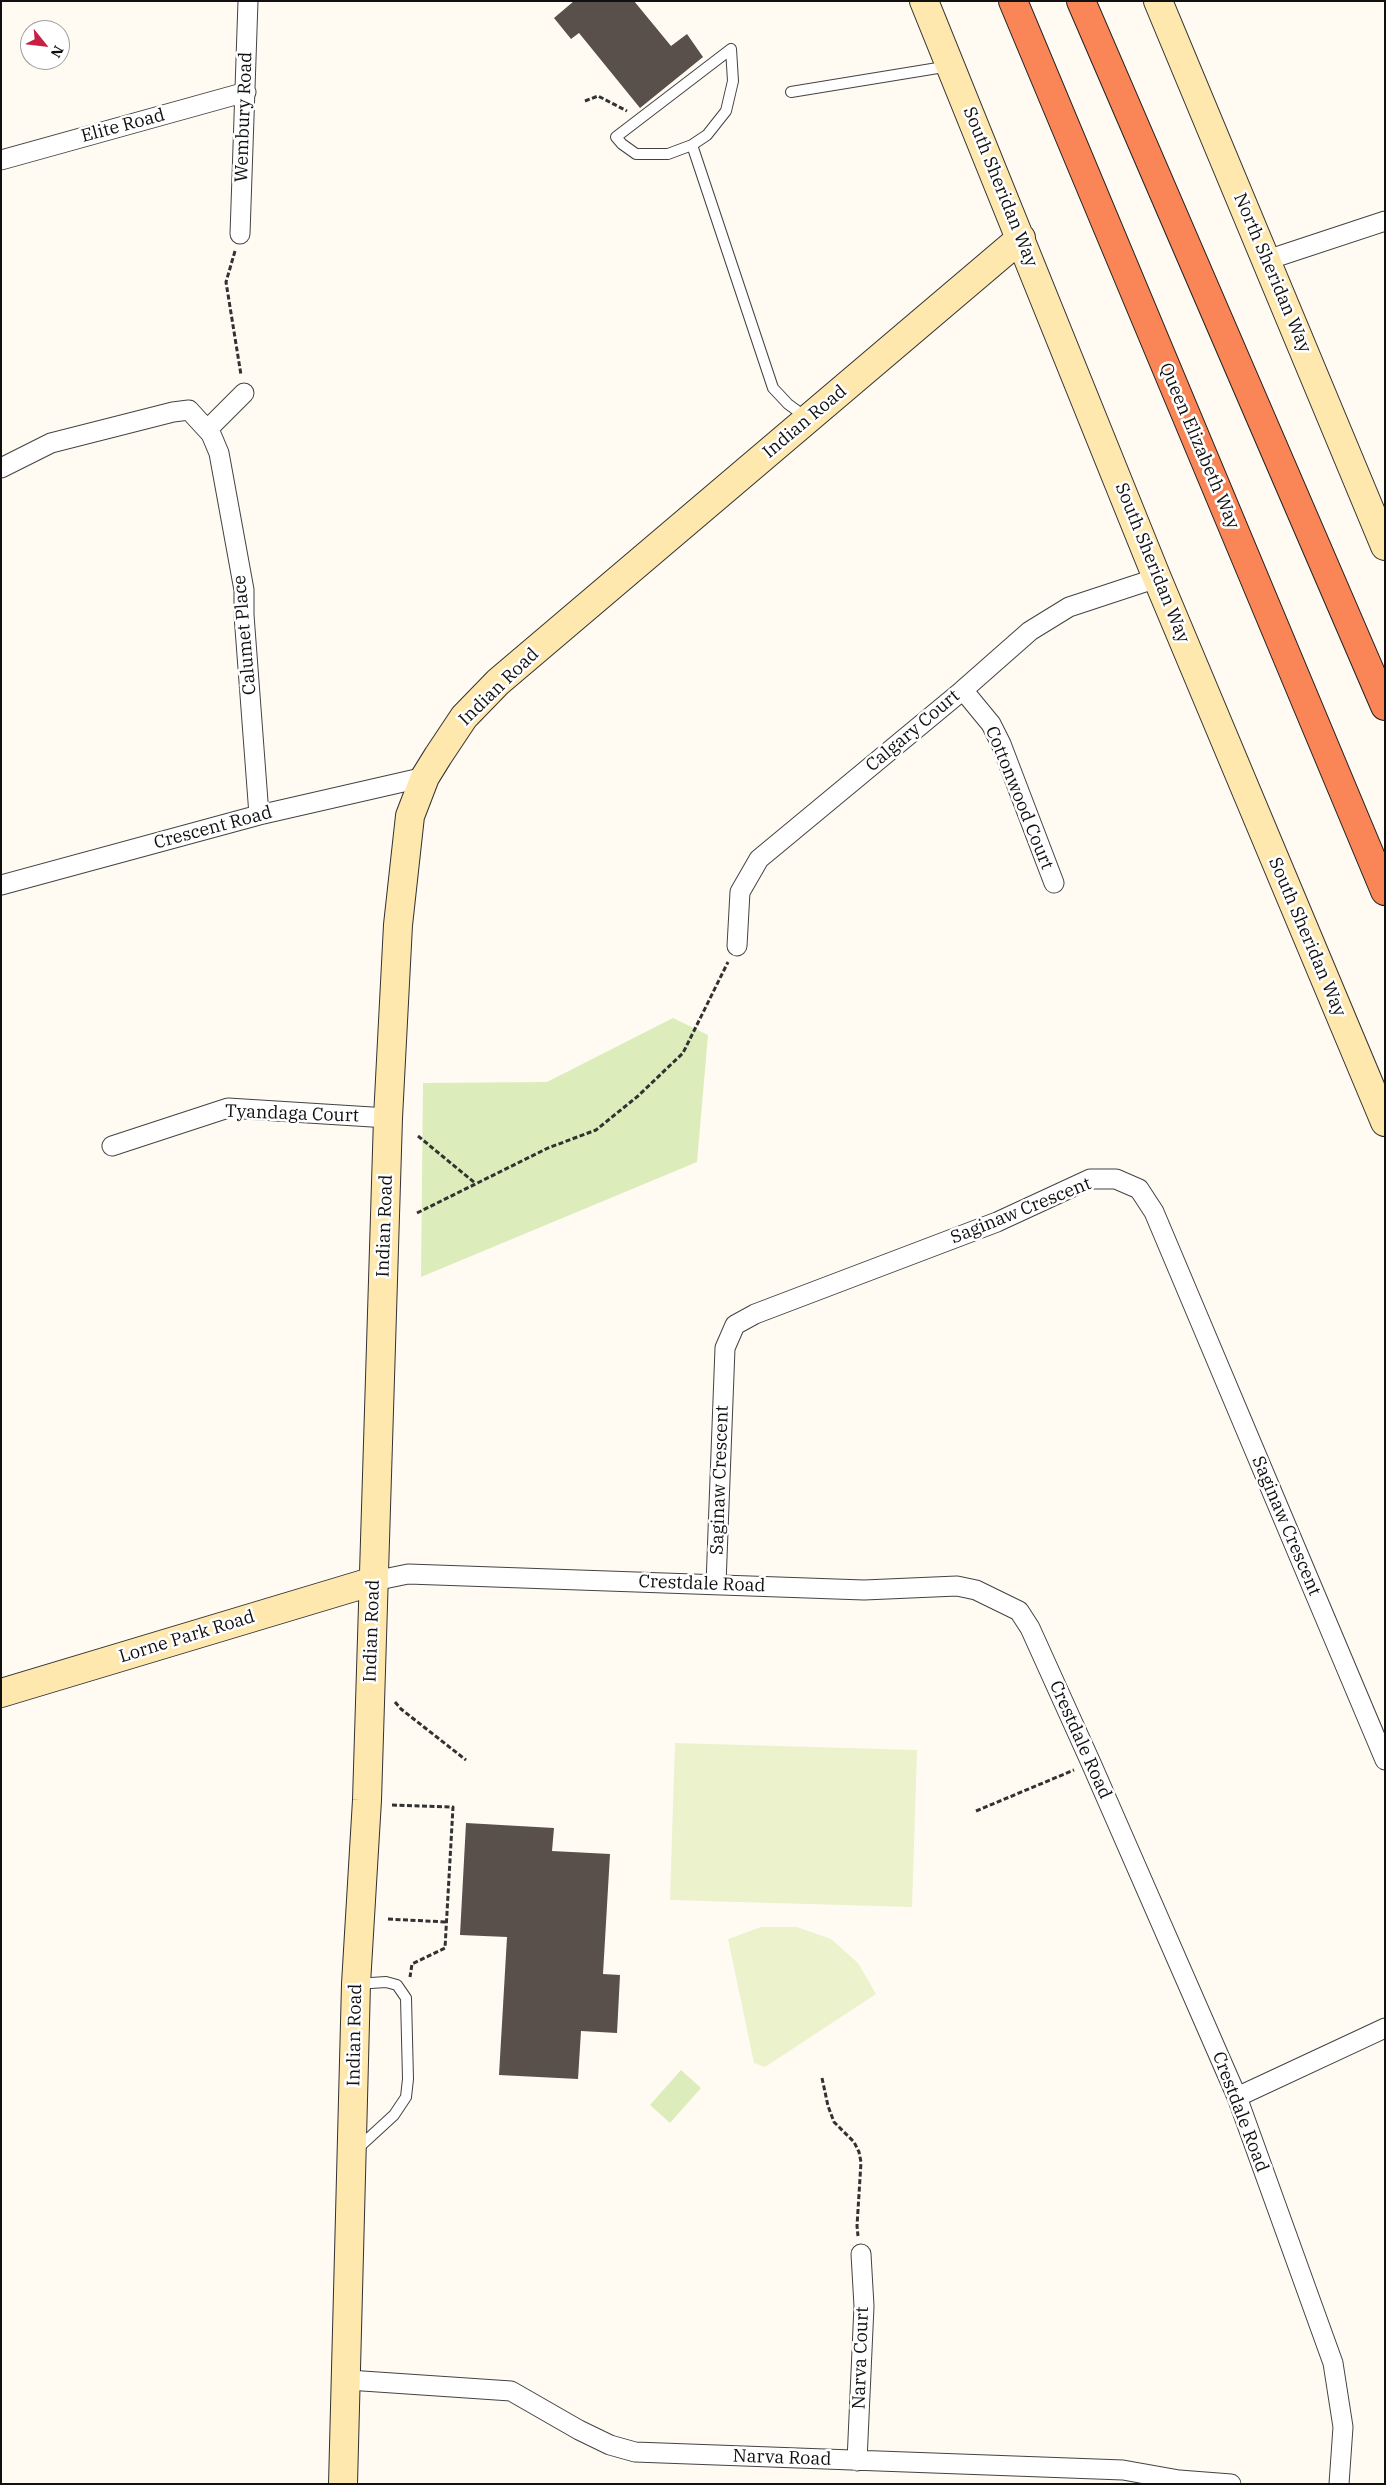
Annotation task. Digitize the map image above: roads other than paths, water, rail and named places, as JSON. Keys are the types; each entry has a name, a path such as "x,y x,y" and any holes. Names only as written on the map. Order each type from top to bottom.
{"highway":[{"name":"Queen Elizabeth Way","path":"1013,1 1385,891"},
{"path":"1081,1 1385,706"}],"street":[{"name":"Wembury Road","path":"240,234 248,1"},
{"name":"South Sheridan Way","path":"924,1 1157,578 1385,1122"},
{"name":"North Sheridan Way","path":"1158,1 1385,546"},
{"name":"Elite Road","path":"1,160 246,92"},
{"path":"1267,260 1385,221"},
{"name":"Indian Road","path":"343,2484 348,2380 356,1984 367,1800 388,1118 398,925 410,816 425,777 464,717 498,682 1021,238"},
{"path":"208,429 244,393"},
{"name":"Calumet Place","path":"1,468 51,443 173,412 189,410 208,429 219,453 244,590 259,815"},
{"name":"Calgary Court","path":"737,946 740,892 759,859 964,690 1030,631 1069,607 1157,578"},
{"name":"Cottonwood Court","path":"964,690 991,724 1001,744 1054,883"},
{"name":"Crescent Road","path":"1,885 259,815 425,777"},
{"name":"Tyandaga Court","path":"112,1146 228,1108 388,1118"},
{"name":"Saginaw Crescent","path":"716,1584 725,1348 735,1325 755,1314 996,1222 1090,1179 1116,1179 1139,1189 1154,1212 1385,1760"},
{"name":"Crestdale Road","path":"374,1582 408,1574 864,1590 957,1586 976,1590 1018,1611 1030,1628 1091,1763 1237,2098 1333,2363 1343,2426 1339,2484"},
{"name":"Lorne Park Road","path":"1,1693 374,1582"},
{"path":"1237,2098 1385,2028"},
{"name":"Narva Court","path":"857,2461 864,2306 861,2254"},
{"name":"Narva Road","path":"348,2380 511,2391 578,2430 610,2445 635,2452 1123,2470 1179,2480 1230,2484"}],"lane":[{"path":"731,49 733,81 726,110 707,134 692,145 668,154 636,154 616,137 731,49"},
{"path":"791,92 951,66"},
{"path":"692,145 773,388 788,404 808,419"},
{"path":"352,2153 394,2115 406,2097 408,2079 406,1998 397,1985 386,1982 356,1984"}]}
